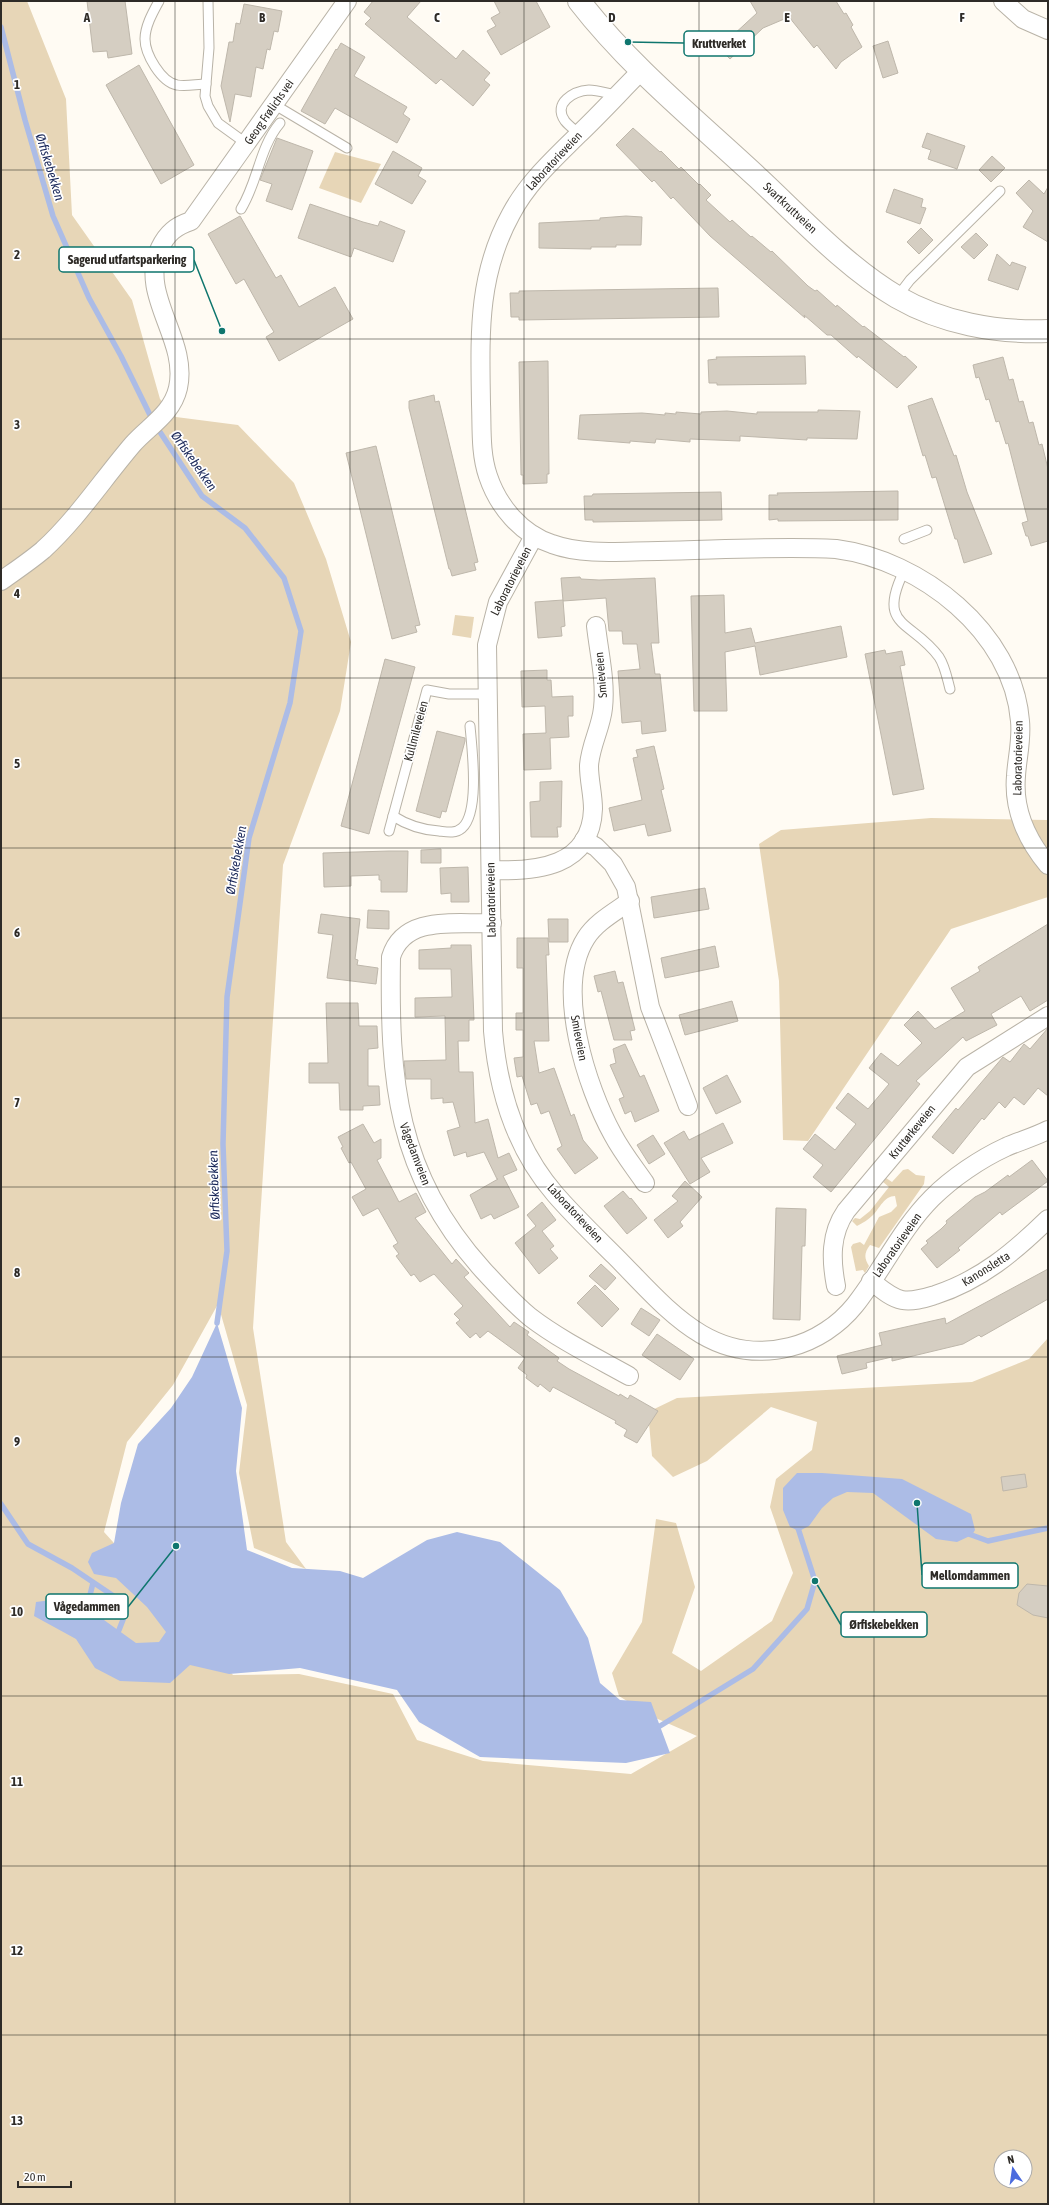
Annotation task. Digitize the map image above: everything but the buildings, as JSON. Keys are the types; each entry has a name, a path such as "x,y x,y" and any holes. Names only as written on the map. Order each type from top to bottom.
{"street":[{"name":"Svartkruttveien","path":"579,1 605,32 642,70 834,248 867,276 897,297 939,315 969,324 1008,331 1048,331"},
{"path":"1003,1 1024,20 1048,30"},
{"name":"Georg Frølichs vei","path":"1,581 42,551 75,517 134,442 172,405 178,387 179,367 173,337 155,286 154,268 158,252 168,234 177,226 191,221 275,105 342,2"},
{"name":"Laboratorieveien","path":"642,70 533,181 511,213 495,248 484,285 482,302 480,340 482,422 487,474 504,508 518,523 534,536 566,548 608,552 836,549 872,557 904,571 930,587 970,618 984,633 1002,658 1013,688 1020,722 1016,776 1019,812 1033,845 1048,865"},
{"name":"Laboratorieveien","path":"534,536 498,602 493,616 487,645 493,1032 496,1058 506,1104 527,1153 554,1193 666,1307 690,1328 720,1344 737,1349 770,1351 797,1345 826,1331 854,1306 920,1211 946,1186 993,1154 1048,1130"},
{"name":"Smieveien","path":"491,870 520,871 549,867 565,859 584,840 592,817 589,766 603,709 604,692 596,626"},
{"path":"584,840 604,854 619,872 626,887 650,1007 688,1106"},
{"name":"Smieveien","path":"630,901 598,925 587,937 576,962 572,992 581,1049 593,1094 613,1136 645,1183"},
{"name":"Vågedamveien","path":"492,923 416,927 403,935 394,948 391,957 391,1030 395,1079 402,1119 422,1177 446,1221 476,1262 512,1301 534,1320 566,1341 629,1376"},
{"name":"Kruttørkeveien","path":"836,1286 832,1251 840,1219 846,1211 967,1067 1048,1016"},
{"name":"Kanonsletta","path":"871,1282 893,1297 902,1300 914,1301 947,1291 980,1276 998,1264 1048,1219"}],"lane":[{"path":"159,1 153,13 145,39 146,47 157,71 169,82 178,85 206,84"},
{"path":"208,1 209,48 205,96 211,114 218,122 247,144"},
{"path":"579,134 565,121 561,114 562,105 566,97 576,92 591,90 617,95"},
{"path":"275,105 347,148"},
{"path":"242,209 249,195 265,148 280,123"},
{"path":"897,297 910,280 1000,191"},
{"path":"904,539 927,530"},
{"path":"904,571 895,591 893,606 904,625 938,656 950,689"},
{"name":"Kullmileveien","path":"389,831 426,690 448,694 488,694"},
{"path":"393,816 414,827 433,831 450,833 463,827 471,811 472,758 470,726"}],"shaded area":[{"path":"1,1 27,1 66,99 72,215 132,300 160,399 176,417 238,425 294,483 326,559 351,642 340,711 283,865 253,1328 286,1542 306,1569 254,1548 239,1473 247,1405 218,1304 173,1385 127,1442 104,1532 233,1675 299,1674 393,1694 417,1740 483,1761 631,1774 697,1736 651,1716 619,1696 612,1673 642,1622 656,1519 676,1523 695,1587 672,1653 701,1671 772,1621 793,1573 770,1507 776,1479 812,1450 817,1422 771,1407 707,1461 673,1477 652,1456 648,1412 677,1398 972,1382 1029,1359 1048,1338 1048,2204 1,2204"},
{"path":"335,152 381,164 361,203 319,188"},
{"path":"455,615 474,617 471,638 452,635"},
{"path":"931,818 1047,820 1048,897 951,929 808,1141 783,1140 779,981 759,844 781,830"},
{"path":"908,1169 916,1175 925,1176 924,1184 879,1248 870,1245 868,1248 865,1256 869,1266 865,1273 863,1270 856,1271 851,1247 853,1244 860,1242 864,1245 879,1217 891,1212 897,1206 895,1196 885,1200 873,1215 861,1224 857,1226 852,1221 855,1218 860,1219 870,1211 889,1187 883,1182 886,1178 892,1182 903,1170"}],"water":[{"path":"217,1323 242,1408 236,1471 247,1550 292,1568 340,1571 363,1578 427,1540 457,1532 500,1542 560,1590 588,1638 600,1683 620,1700 651,1702 670,1753 626,1763 480,1757 419,1722 397,1690 300,1668 229,1674 190,1665 170,1683 120,1681 95,1668 76,1639 34,1616 36,1602 90,1595 109,1608 104,1620 136,1643 159,1642 166,1632 147,1607 116,1578 94,1574 88,1562 92,1553 114,1543 121,1503 138,1444 171,1408 192,1377"},
{"path":"797,1473 822,1473 902,1479 971,1514 975,1530 972,1535 957,1542 936,1539 873,1493 847,1492 833,1498 822,1508 809,1526 799,1531 790,1527 783,1510 783,1488"}],"waterway":[{"name":"Ørfiskebekken","path":"1,27 25,120 53,216 89,298 121,356 150,415"},
{"name":"Ørfiskebekken","path":"160,432 202,496 245,528 284,578 301,631 290,703 249,838 227,997 223,1144 227,1251 217,1323"},
{"path":"1,1504 28,1544 72,1568 115,1597 126,1612 119,1630"},
{"name":"Ørfiskebekken","path":"660,1726 753,1669 807,1609 815,1581 797,1525"},
{"name":"Ørfiskebekken","path":"966,1533 988,1541 1048,1528"},
{"path":"90,1595 93,1583"}],"place":[{"name":"Kruttverket","path":"628,42"},
{"name":"Sagerud utfartsparkering","path":"222,331"},
{"name":"Mellomdammen","path":"917,1503"},
{"name":"Vågedammen","path":"176,1546"},
{"name":"Ørfiskebekken","path":"815,1581"}]}
